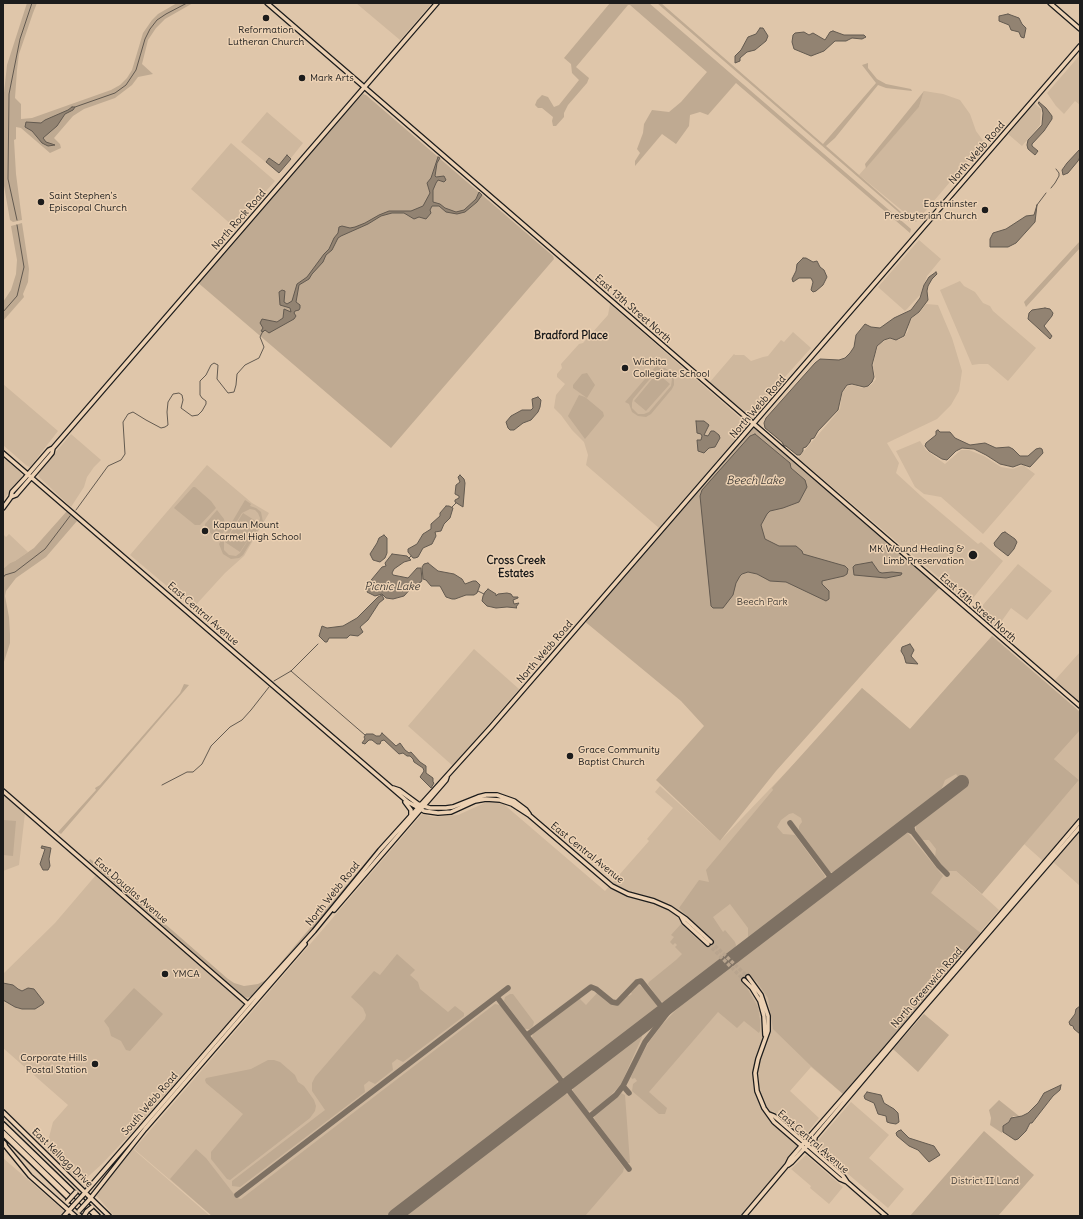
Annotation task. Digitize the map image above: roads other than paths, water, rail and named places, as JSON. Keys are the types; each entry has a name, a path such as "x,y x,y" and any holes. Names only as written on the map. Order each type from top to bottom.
{"highway":[{"path":"3,1126 96,1216"},
{"path":"3,1133 88,1216"}],"main road":[{"name":"East 13th Street North","path":"268,3 1080,706"},
{"name":"North Rock Road","path":"11,498 12,492 49,450 53,448 437,3"},
{"path":"1050,3 1080,28 1080,33"},
{"name":"North Webb Road","path":"254,1003 444,778 447,777 754,424 1080,46"},
{"name":"North Rock Road","path":"3,508 11,498 16,496 52,453 53,448"},
{"name":"East Central Avenue","path":"3,453 402,798 436,813 448,813 479,800 494,799 512,804 529,815 612,886 628,894 662,904 686,919 709,943"},
{"name":"East Central Avenue","path":"392,788 399,790 420,807"},
{"name":"East Douglas Avenue","path":"3,791 248,1004"},
{"path":"402,798 411,810 410,815"},
{"name":"North Webb Road","path":"248,1004 362,875 410,815 420,807"},
{"name":"North Greenwich Road","path":"787,1165 792,1162 1080,821"},
{"name":"North Greenwich Road","path":"744,1216 787,1165 790,1159 815,1137 1080,827"},
{"name":"East Central Avenue","path":"746,978 759,991 766,1006 768,1031 757,1062 755,1080 759,1097 771,1119 793,1138 818,1154 886,1216"},
{"path":"242,998 250,999 255,996"},
{"path":"247,1011 248,1004 254,1003"},
{"name":"South Webb Road","path":"64,1216 254,1003"},
{"name":"South Webb Road","path":"75,1216 248,1004"},
{"name":"East Kellogg Drive","path":"3,1112 75,1182 84,1194 109,1216"},
{"name":"East Central Avenue","path":"769,1114 774,1116 840,1179 847,1182"},
{"path":"815,1137 813,1145 818,1154"},
{"path":"793,1138 796,1146 795,1154"},
{"path":"3,1143 26,1172 75,1216"},
{"path":"58,1202 67,1202 76,1192 77,1187 75,1182"},
{"path":"84,1216 92,1207 100,1207"}],"water":[{"path":"1008,14 1019,18 1026,28 1024,38 1021,37 1019,32 1011,30 1009,25 999,21 999,16"},
{"path":"760,28 763,28 768,36 766,41 755,50 747,52 740,58 740,61 735,63 735,56 741,50 748,37 756,34"},
{"path":"833,31 844,35 864,35 866,37 862,39 852,38 846,41 835,41 824,51 811,56 794,49 792,42 793,35 795,33 804,32 809,35 813,33 825,40 830,32"},
{"path":"1039,102 1046,108 1052,116 1052,119 1044,131 1032,144 1032,146 1038,151 1035,155 1028,149 1027,145 1028,140 1042,125 1043,113 1042,108 1038,103"},
{"path":"72,107 75,107 73,110 65,114 57,126 43,138 46,142 55,145 48,146 42,143 32,131 25,127 26,122 41,123"},
{"path":"1080,149 1080,157 1078,161 1068,173 1063,175 1062,170"},
{"path":"287,155 291,159 279,173 266,162 269,158 279,165"},
{"path":"438,157 440,158 437,163 435,176 444,176 446,180 444,182 438,180 436,183 433,190 433,202 456,212 464,210 476,199 479,192 482,195 477,202 465,212 457,214 446,212 439,206 432,206 430,210 431,213 426,219 419,217 414,219 404,213 392,213 381,216 368,224 341,236 338,238 332,250 326,255 323,262 309,279 299,285 296,302 300,305 300,308 299,310 295,311 294,313 296,316 294,319 269,333 265,330 263,332 261,331 263,328 260,323 262,319 277,322 283,318 284,309 291,312 290,308 280,305 279,292 282,290 285,291 284,302 287,304 292,301 297,284 307,277 329,249 338,233 339,227 355,227 389,211 411,211 423,206 430,193 427,183 431,178"},
{"path":"1037,205 1035,222 1016,243 1008,247 990,247 990,239 993,233 1006,229 1026,216 1034,215"},
{"path":"803,258 813,262 817,261 827,277 823,285 816,291 813,292 811,290 813,282 811,278 799,278 793,282 792,279 796,271 797,264"},
{"path":"936,272 937,274 928,286 928,300 919,312 911,318 904,336 896,340 890,338 884,340 877,346 872,365 874,377 872,382 868,386 864,387 852,384 847,385 842,392 838,410 818,431 814,438 811,439 806,447 803,448 800,455 797,455 784,446 782,442 765,428 764,423 766,418 815,363 820,359 839,360 845,358 854,347 856,335 865,324 871,327 880,328 894,318 911,310 920,298 924,285 929,277"},
{"path":"1045,308 1050,309 1053,313 1044,326 1052,336 1050,339 1028,319 1029,313 1032,310"},
{"path":"538,397 541,400 538,412 531,420 523,423 514,430 510,430 506,422 511,416 522,410 531,410 533,408 532,399"},
{"path":"696,421 704,421 709,425 704,435 708,436 711,431 714,431 720,438 715,447 709,448 704,453 698,451 697,440 701,440 702,436 701,434 697,433"},
{"path":"938,430 940,432 950,432 955,438 970,445 985,443 996,448 1009,447 1020,456 1028,456 1036,449 1040,448 1042,449 1043,453 1030,467 1021,464 1013,467 1000,464 974,449 962,448 956,451 947,460 942,459 929,451 925,446 926,443 936,435 936,431"},
{"name":"Beech Lake","path":"755,434 790,463 791,468 805,480 807,487 799,502 770,511 767,514 761,525 765,539 779,546 796,546 802,551 803,554 845,566 848,569 847,574 844,576 822,581 822,584 829,591 829,599 826,601 786,582 770,581 757,574 748,572 740,576 736,583 733,595 723,608 713,608 711,606 700,496 702,490 750,436"},
{"path":"460,475 464,479 465,483 463,507 455,502 455,500 459,498 459,496 455,494 456,485 460,482 458,477"},
{"path":"446,506 453,508 450,518 444,524 441,531 435,532 436,536 432,544 423,548 418,557 413,558 408,552 408,549 417,544 423,534 431,529 431,524 440,516 440,513"},
{"path":"1005,532 1017,542 1014,549 1008,556 995,546 994,543 1002,533"},
{"path":"384,535 387,538 387,553 385,558 380,562 373,560 370,554 379,538"},
{"name":"Picnic Lake","path":"392,554 407,556 411,560 404,562 394,569 392,573 393,575 408,578 417,568 421,568 421,582 414,585 404,596 393,599 386,598 382,594 375,596 367,592 367,585 382,567 386,566 385,563"},
{"path":"872,562 879,572 902,573 901,575 886,578 854,575 853,567 855,565"},
{"path":"428,563 438,571 454,574 462,579 465,584 476,581 480,585 477,593 455,599 446,597 440,586 431,586 426,580 423,579 422,567 424,564"},
{"path":"488,589 496,594 496,596 498,594 507,593 511,594 513,597 518,597 513,600 514,604 519,603 516,607 517,608 496,608 487,606 482,601 485,592"},
{"path":"382,595 384,599 379,603 368,620 360,627 363,632 358,636 350,635 347,638 329,638 327,642 325,642 319,636 322,626 327,628 343,626 357,618 378,597"},
{"path":"910,644 914,650 911,656 918,664 906,663 901,651 902,647"},
{"path":"382,733 396,746 400,743 405,750 409,753 411,752 426,766 426,773 433,778 434,783 431,788 420,777 424,771 423,768 414,762 410,756 403,753 399,754 384,740 381,741 380,744 377,744 372,740 369,740 365,744 362,743 366,734 380,736"},
{"path":"42,846 51,848 49,859 50,866 48,870 43,870 40,864 45,849 41,848"},
{"path":"3,983 13,985 22,991 28,988 34,989 44,1002 35,1009 22,1009 15,1007 3,1000"},
{"path":"1080,1006 1080,1034 1074,1029 1073,1026 1070,1025 1069,1022 1075,1014 1076,1009"},
{"path":"1061,1085 1060,1090 1053,1096 1018,1139 1015,1140 1003,1132 1003,1126 1009,1122 1011,1118 1028,1113 1038,1103 1044,1093"},
{"path":"867,1092 881,1095 884,1103 898,1113 899,1122 896,1124 887,1122 886,1116 878,1114 874,1103 865,1099 864,1096"},
{"path":"901,1130 909,1138 934,1146 940,1155 929,1162 918,1150 909,1146 897,1136 896,1133"}],"waterway":[{"path":"17,220 8,179 9,94 20,39 32,3"},
{"path":"75,107 115,93 126,85 136,70 145,39 150,29 157,20 187,3"},
{"path":"1051,188 1059,176 1056,169"},
{"path":"1037,205 1046,193"},
{"path":"3,312 17,296 24,267 17,225"},
{"path":"76,510 108,466 121,460 125,454 123,422 128,414 133,412 161,428 165,427 168,425 168,402 173,394 179,393 182,395 183,400 181,408 192,416 198,415 206,404 206,401 200,395 200,381 206,375 211,365 214,363 218,365 217,379 228,393 234,392 237,374 245,365 259,358 264,347 260,337 263,331"},
{"path":"452,507 456,503"},
{"path":"3,578 5,575 15,572 45,549 70,516"},
{"path":"478,591 484,594"},
{"path":"274,681 291,671 318,644"},
{"path":"291,671 365,735"},
{"path":"162,785 187,772 193,772 202,764 211,746 230,727 242,720 269,687"}],"tunnel":[{"path":"711,942 748,977"},
{"path":"708,944 744,980"}],"place":[{"name":"Reformation Lutheran Church","path":"266,18"},
{"name":"Mark Arts","path":"302,78"},
{"name":"Saint Stephen's Episcopal Church","path":"41,202"},
{"name":"Eastminster Presbyterian Church","path":"985,210"},
{"name":"Wichita Collegiate School","path":"625,368"},
{"name":"Kapaun Mount Carmel High School","path":"205,531"},
{"name":"MK Wound Healing & Limb Preservation","path":"973,555"},
{"name":"Grace Community Baptist Church","path":"570,756"},
{"name":"YMCA","path":"165,974"},
{"name":"Corporate Hills Postal Station","path":"95,1064"}],"district":[{"name":"Bradford Place","path":"571,336"},
{"name":"Cross Creek Estates","path":"516,567"}],"park label":[{"name":"Beech Park","path":"762,602"},
{"name":"District II Land","path":"985,1181"}]}
